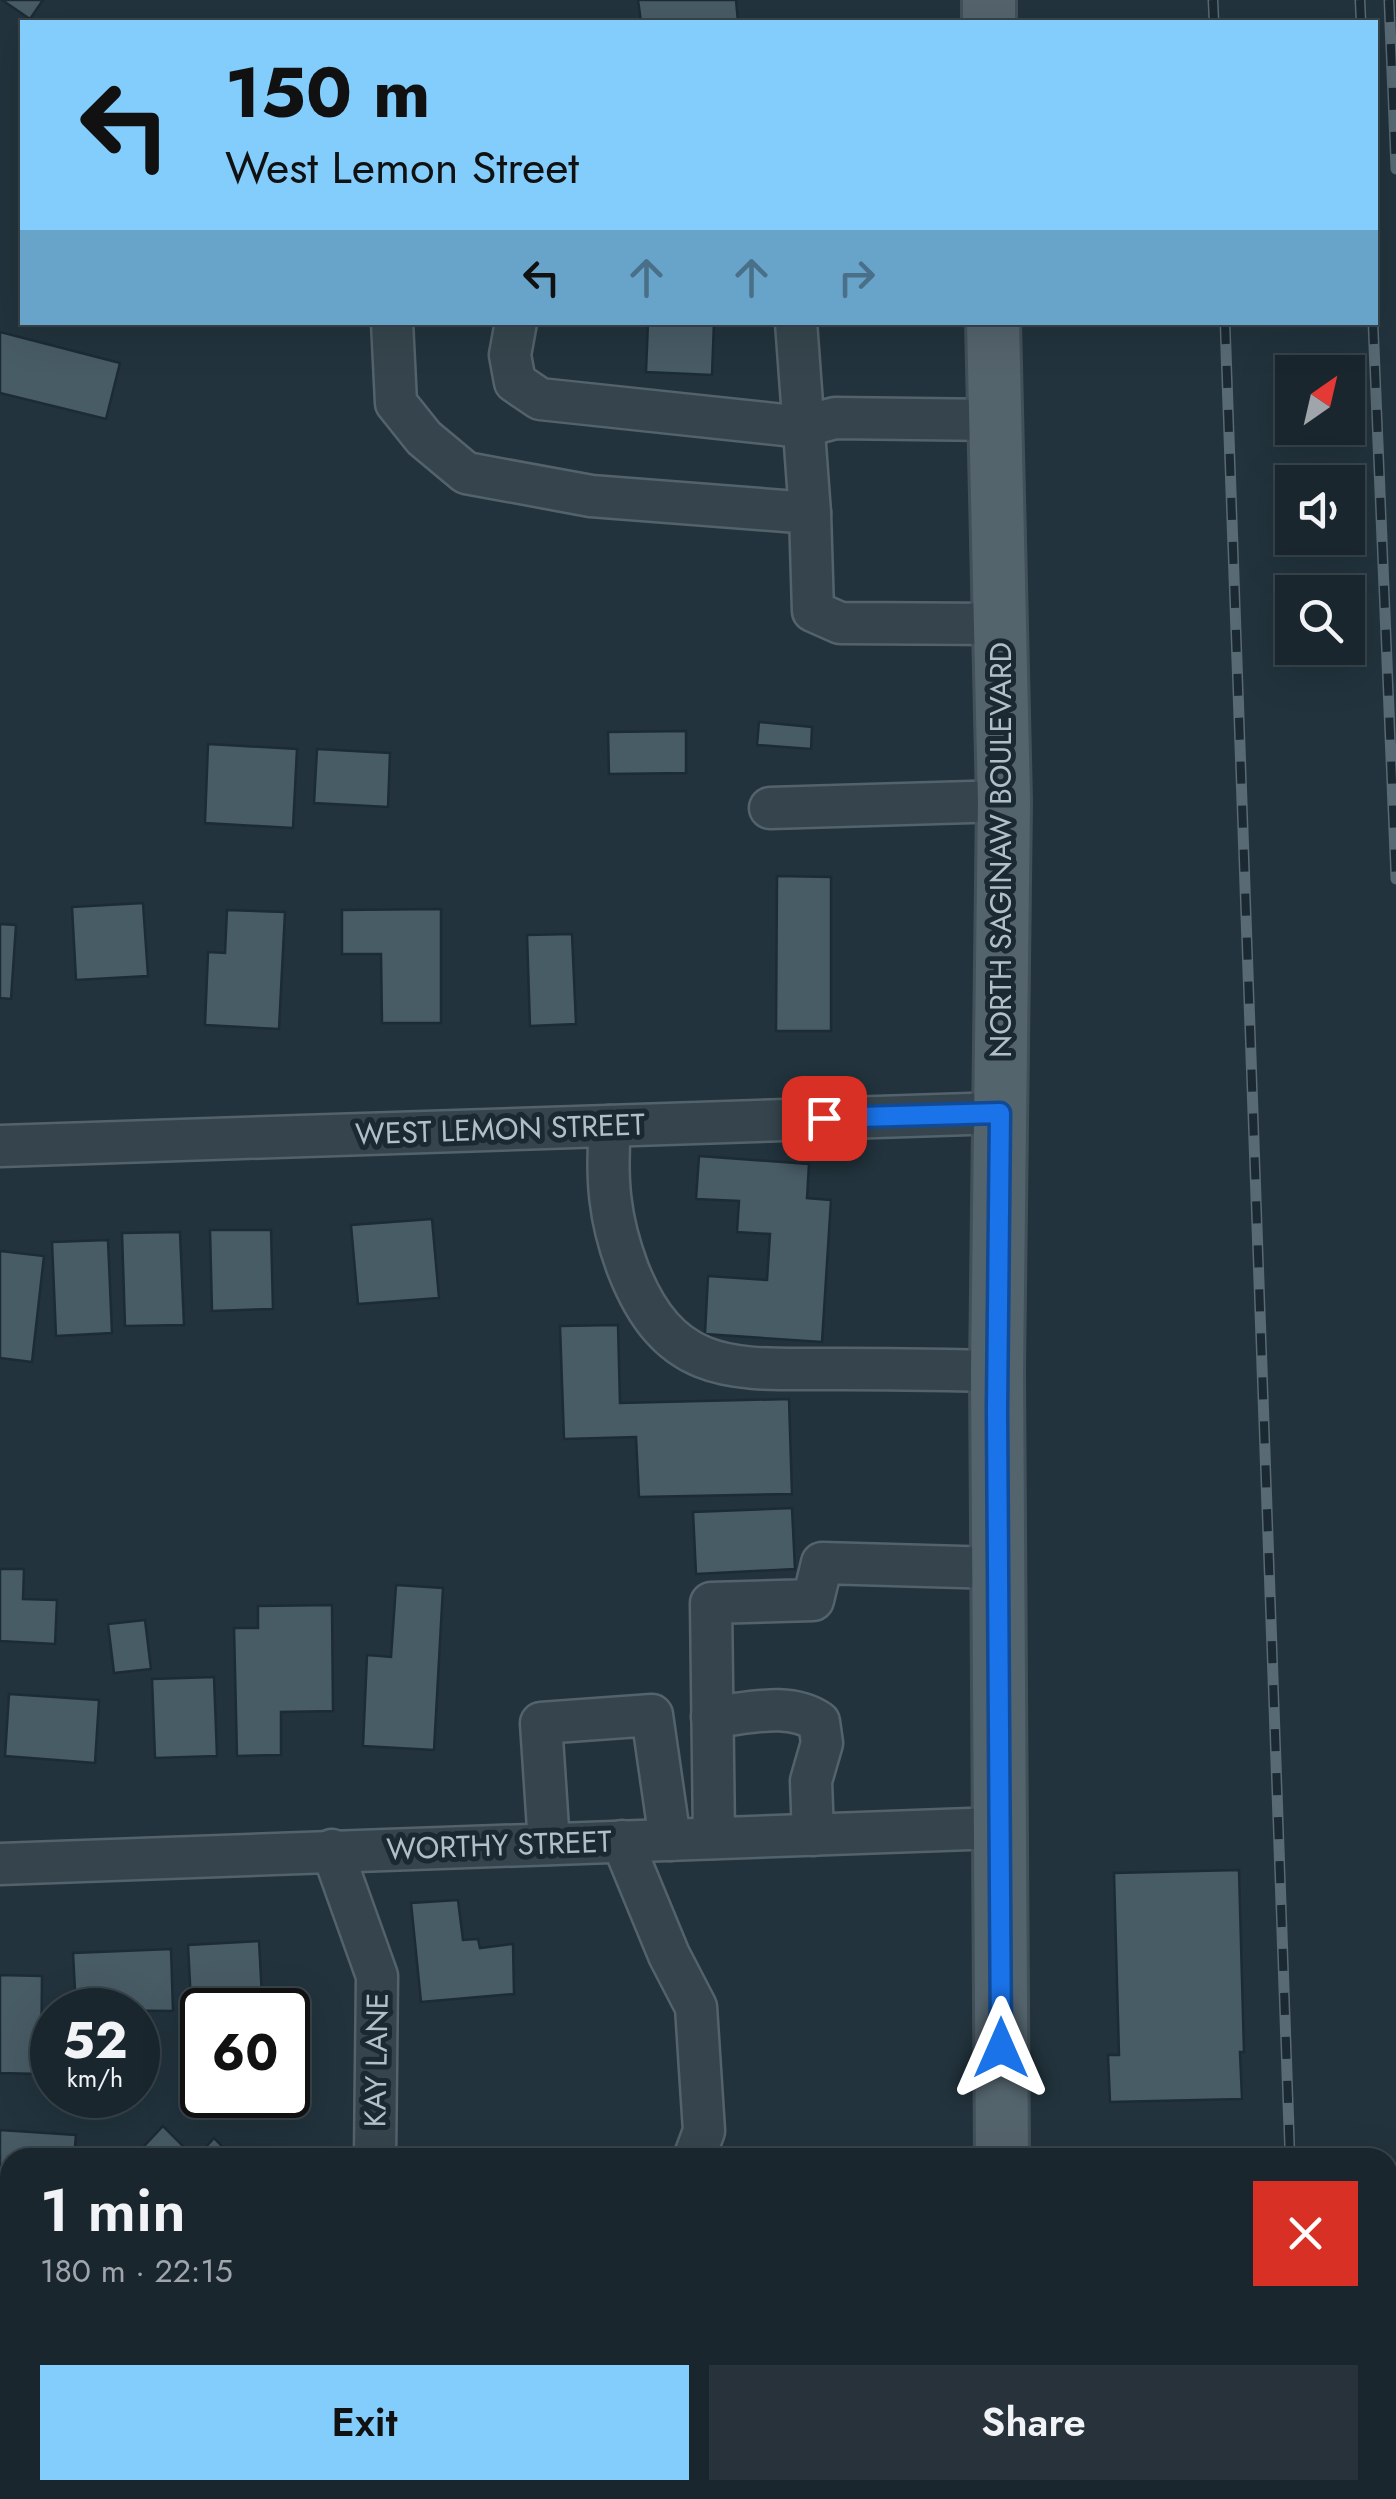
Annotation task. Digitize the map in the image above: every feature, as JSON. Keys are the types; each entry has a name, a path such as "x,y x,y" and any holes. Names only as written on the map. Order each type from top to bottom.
{"main road":[{"name":"NORTH SAGINAW BOULEVARD","path":"993,325 1004,800 997,1370 1002,2148"}],"street":[{"path":"392,325 396,403 424,438 466,473 591,496 810,513"},
{"path":"515,325 510,355 515,382 540,399 802,426 834,418 995,420"},
{"path":"796,325 810,513 812,611 840,623 1000,624"},
{"path":"770,808 1004,800"},
{"name":"WEST LEMON STREET","path":"0,1146 1000,1113"},
{"path":"610,1126 606,1170 614,1232 640,1300 660,1328 692,1354 735,1368 753,1369 997,1370"},
{"path":"714,1838 710,1603 813,1600 822,1562 997,1568"},
{"path":"712,1717 785,1710 809,1715 819,1722 822,1743 811,1781 814,1835"},
{"path":"549,1844 541,1723 652,1715 670,1840"},
{"name":"WORTHY STREET","path":"0,1864 998,1828"},
{"path":"622,1841 696,2007 704,2131 698,2148"},
{"name":"KAY LANE","path":"332,1850 377,1976 375,2148"}],"building":[{"path":"2,0 43,0 30,19"},
{"path":"638,0 736,0 738,20 641,20"},
{"path":"648,325 714,325 712,375 646,372"},
{"path":"0,332 120,363 106,419 0,393"},
{"path":"759,722 812,727 811,749 757,745"},
{"path":"686,731 686,773 609,774 608,732"},
{"path":"208,744 297,749 293,828 205,823"},
{"path":"317,749 390,753 388,807 314,803"},
{"path":"777,876 831,877 831,1031 776,1031"},
{"path":"143,903 148,976 76,980 72,907"},
{"path":"441,909 441,1023 382,1023 381,954 342,954 342,910"},
{"path":"227,910 285,912 279,1029 205,1025 208,952 225,953"},
{"path":"0,924 16,925 11,999 0,998"},
{"path":"572,934 576,1024 530,1026 527,935"},
{"path":"699,1156 809,1164 807,1198 831,1200 822,1342 705,1334 708,1276 767,1280 770,1234 737,1232 739,1201 696,1199"},
{"path":"432,1219 439,1298 358,1304 351,1225"},
{"path":"210,1230 271,1230 273,1309 212,1311"},
{"path":"180,1232 184,1325 125,1326 122,1233"},
{"path":"108,1240 112,1333 56,1336 52,1242"},
{"path":"0,1251 44,1256 32,1362 0,1358"},
{"path":"618,1325 620,1403 789,1399 792,1494 639,1497 636,1437 564,1439 560,1326"},
{"path":"792,1508 795,1569 696,1574 693,1512"},
{"path":"0,1569 24,1569 23,1599 57,1600 55,1644 0,1641"},
{"path":"396,1585 443,1588 434,1750 363,1746 367,1655 391,1657"},
{"path":"332,1605 333,1711 281,1712 281,1755 237,1756 234,1628 258,1628 258,1606"},
{"path":"145,1620 151,1669 114,1673 108,1624"},
{"path":"214,1677 217,1756 155,1758 152,1679"},
{"path":"9,1694 99,1700 95,1763 5,1756"},
{"path":"1239,1870 1242,2099 1110,2102 1108,2055 1119,2055 1114,1873"},
{"path":"458,1900 463,1940 478,1939 480,1948 513,1944 514,1994 421,2002 411,1903"},
{"path":"259,1941 262,1988 190,1988 188,1945"},
{"path":"171,1949 173,2011 160,2011 160,1988 75,1988 73,1953"},
{"path":"0,1975 42,1976 42,1988 30,1988 30,2074 0,2073"},
{"path":"163,2126 185,2148 142,2148"},
{"path":"0,2130 76,2135 75,2148 0,2148"},
{"path":"214,2138 224,2148 205,2148"}],"railway":[{"path":"1213,0 1214,20"},
{"path":"1360,0 1361,20"},
{"path":"1389,0 1396,169"},
{"path":"1225,325 1290,2148"},
{"path":"1373,325 1396,879"}],"route":[{"path":"824,1118 1000,1113 997,1410 1001,2048"}]}
